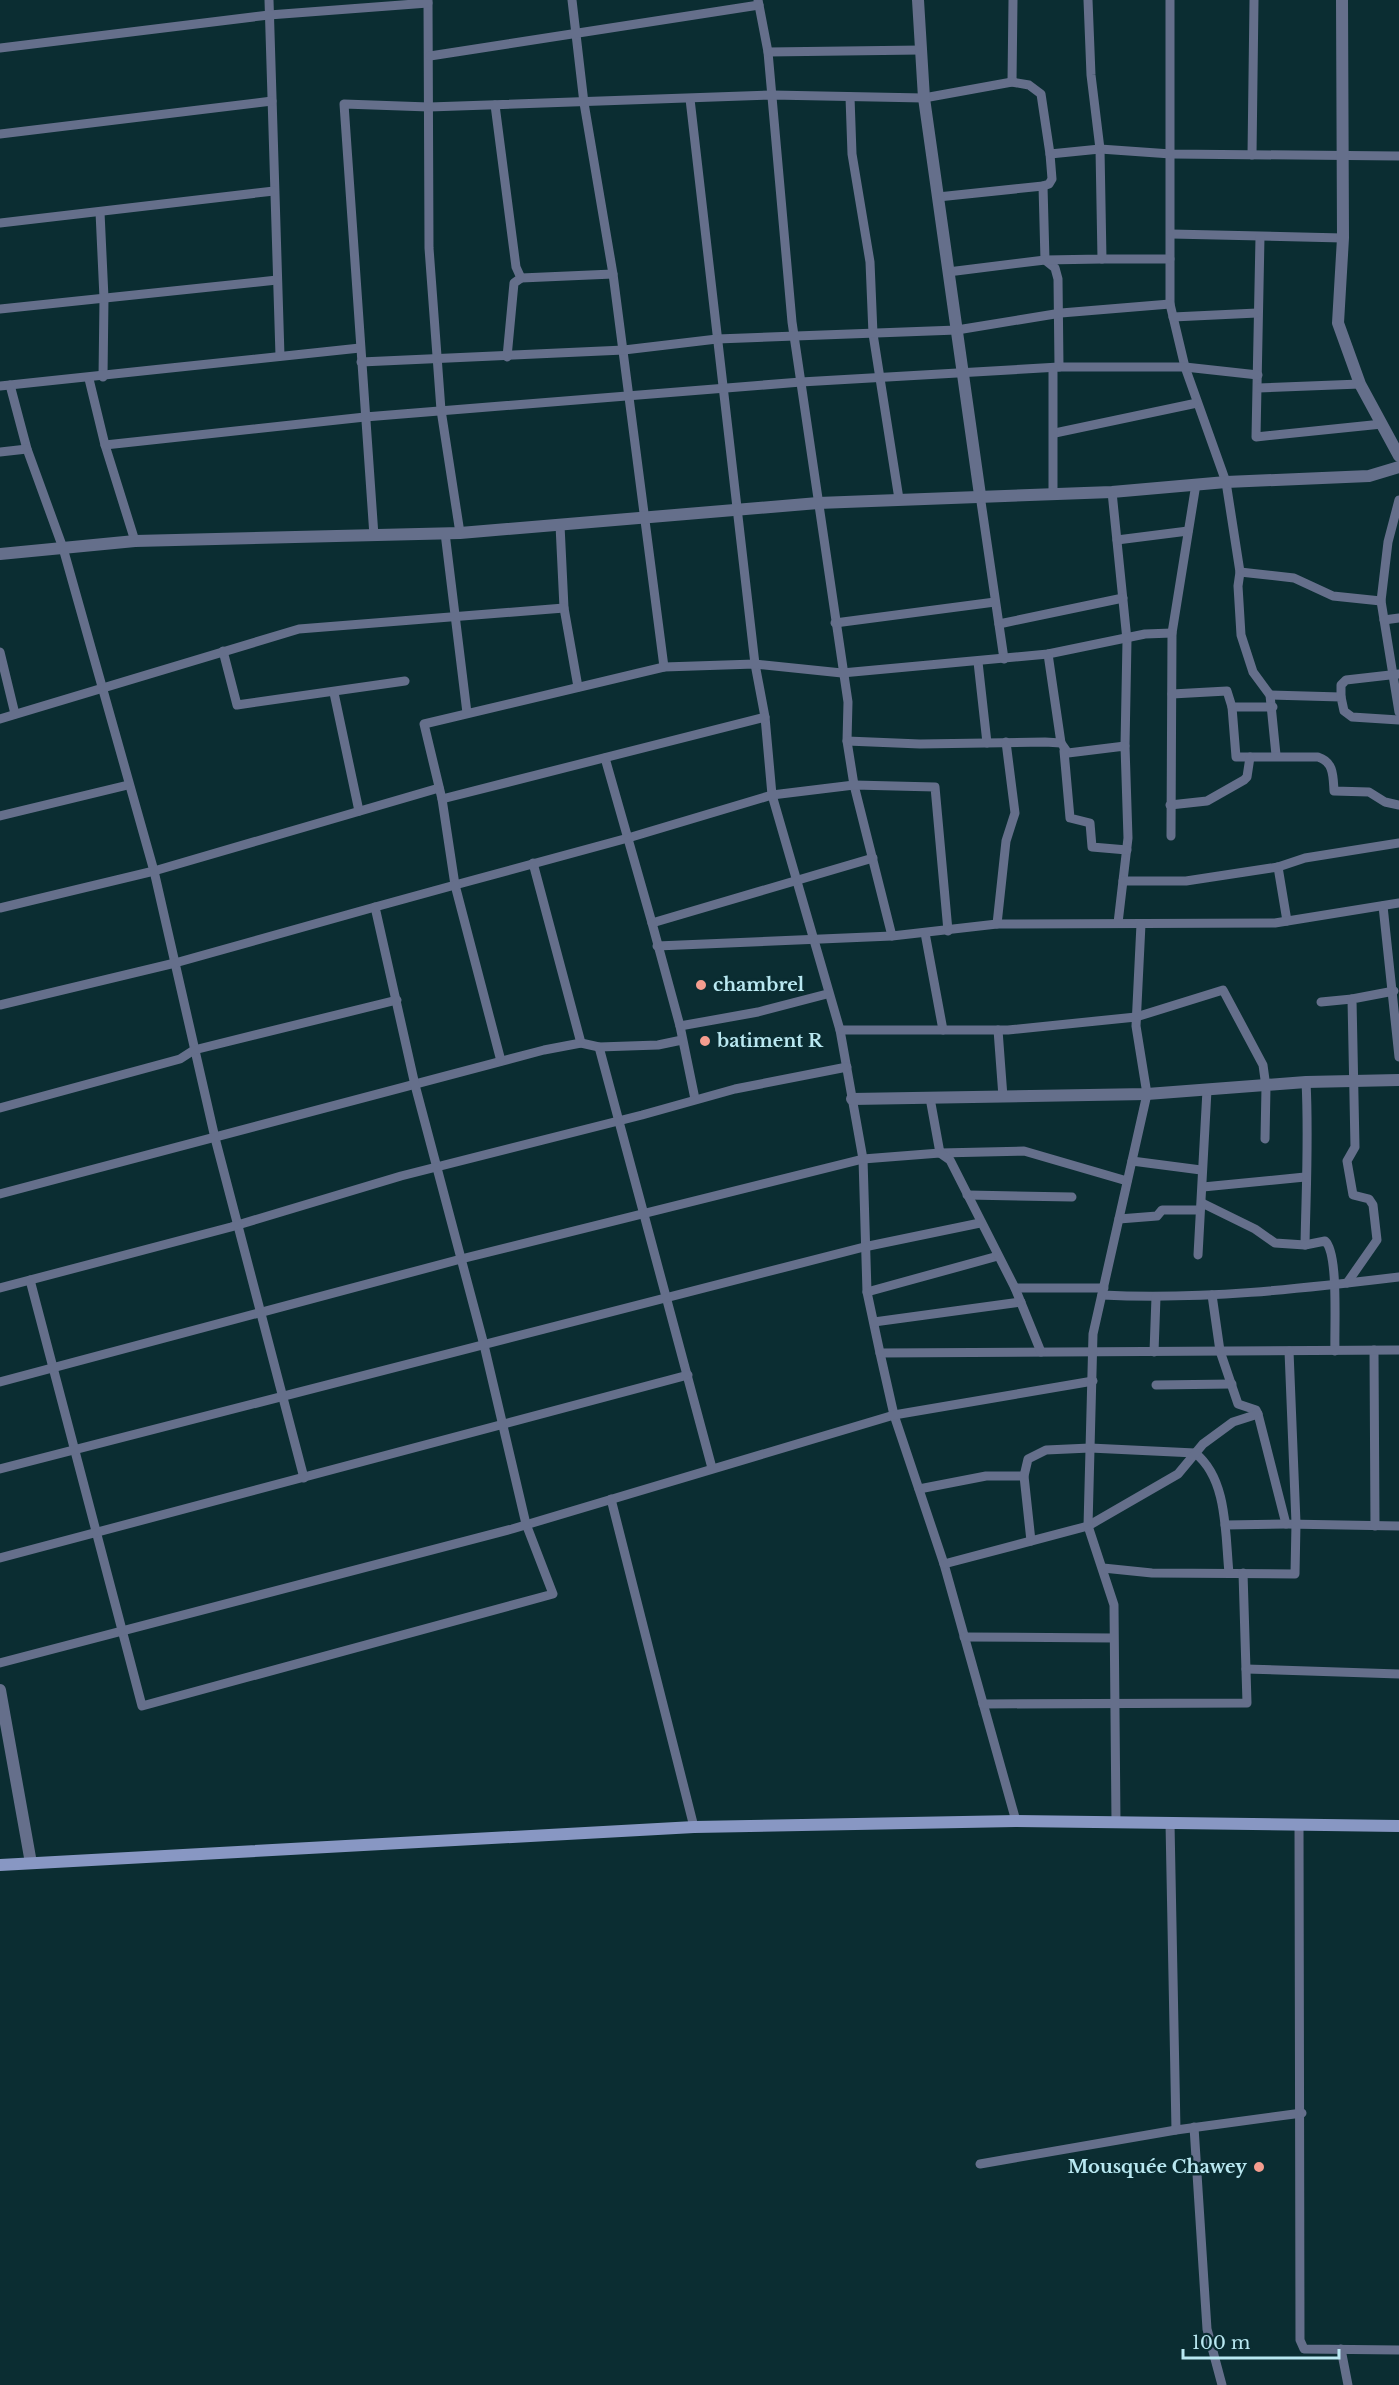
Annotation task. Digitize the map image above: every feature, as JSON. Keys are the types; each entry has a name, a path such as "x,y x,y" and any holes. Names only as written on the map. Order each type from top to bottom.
{"main road":[{"path":"0,1865 694,1827 1016,1821 1399,1827"}],"street":[{"path":"269,0 280,356"},
{"path":"572,0 584,103 624,351 664,667"},
{"path":"918,0 924,98 1004,659"},
{"path":"1012,0 1012,82"},
{"path":"1088,0 1091,75 1100,149 1102,259"},
{"path":"1170,0 1170,304 1185,367 1226,482 1240,572 1238,586 1241,635 1253,672 1270,695 1273,706 1276,755"},
{"path":"1252,155 1254,0"},
{"path":"1342,0 1343,238 1338,323 1360,384 1399,456"},
{"path":"0,48 269,15 428,1 429,248 441,410 460,533"},
{"path":"430,56 758,3 768,52 794,336 848,702 847,741 854,785 892,936"},
{"path":"768,52 921,50"},
{"path":"374,536 344,104 429,107 772,95 924,98 1012,82 1029,85 1041,94 1050,154 1052,179 1049,184 938,197"},
{"path":"850,97 852,154 870,262 873,334 882,378 899,499"},
{"path":"690,99 755,664 765,717 771,795 827,993 840,1030 863,1159 867,1292 894,1415 944,1564 1016,1821"},
{"path":"0,134 272,101"},
{"path":"495,105 516,267 521,278"},
{"path":"1050,154 1100,149 1171,154 1399,156"},
{"path":"1043,186 1045,260 1055,268 1059,279 1061,313 1056,368 1053,494"},
{"path":"0,223 274,191"},
{"path":"100,212 104,298 103,377"},
{"path":"1171,234 1343,238"},
{"path":"1260,237 1256,437 1382,424"},
{"path":"948,272 1045,260 1170,259"},
{"path":"507,357 514,283 521,278 613,274"},
{"path":"0,309 277,280"},
{"path":"361,362 624,351 717,339 957,330 1061,313 1170,304"},
{"path":"1173,317 1257,313"},
{"path":"304,1478 194,1050 154,871 63,548 5,386 89,379 360,348"},
{"path":"105,445 441,410 963,372 1056,368 1185,367 1258,375"},
{"path":"89,379 105,445 135,541"},
{"path":"1258,388 1360,384"},
{"path":"1055,432 1197,403"},
{"path":"0,452 27,449"},
{"path":"0,554 135,541 460,533 818,503 980,495 1112,492 1226,482 1369,476 1399,467"},
{"path":"1171,836 1172,633 1196,484"},
{"path":"1112,492 1127,640 1125,746 1127,850 1118,923"},
{"path":"1399,500 1388,542 1381,601 1395,675 1399,712"},
{"path":"560,525 564,608 578,687"},
{"path":"1117,540 1188,531"},
{"path":"445,533 467,713"},
{"path":"1240,572 1294,578 1334,596 1381,601"},
{"path":"999,624 1123,598"},
{"path":"835,623 995,602"},
{"path":"0,718 299,629 564,608"},
{"path":"1384,620 1399,618"},
{"path":"501,1062 454,885 440,788 424,724 664,667 755,664 842,673 1048,654 1127,640 1145,634 1172,633"},
{"path":"223,651 237,705 334,693 405,681"},
{"path":"0,652 15,714"},
{"path":"1048,654 1063,747 1070,818 1090,823 1092,847 1127,850"},
{"path":"978,662 987,743"},
{"path":"1395,675 1346,680 1341,685 1341,697 1344,711 1352,717 1399,720"},
{"path":"1172,694 1227,691 1232,707 1236,757 1276,755 1326,760 1332,767 1334,791 1369,792 1385,802 1399,805"},
{"path":"334,693 360,811"},
{"path":"1270,695 1341,697"},
{"path":"1232,707 1273,706"},
{"path":"442,800 765,717"},
{"path":"847,741 920,744 1006,742 1063,747 1068,753 1125,746"},
{"path":"997,924 1006,841 1015,813 1006,742"},
{"path":"1170,805 1207,801 1244,780 1247,777 1250,757"},
{"path":"605,758 680,1026 695,1099"},
{"path":"0,816 128,785"},
{"path":"0,1005 175,963 628,838 771,795 854,785 935,787 948,931"},
{"path":"0,908 154,871 440,788"},
{"path":"1123,881 1186,881 1278,867 1305,858 1399,843"},
{"path":"652,922 873,858"},
{"path":"533,863 581,1043"},
{"path":"1278,867 1287,921"},
{"path":"657,946 892,936 997,924 1287,921 1399,903"},
{"path":"1383,906 1394,991 1399,1057"},
{"path":"30,1280 142,1706 553,1594 526,1524 484,1345 415,1085 375,907"},
{"path":"1116,1822 1114,1605 1088,1526 1093,1335 1147,1094 1136,1017 1141,924"},
{"path":"925,933 943,1030"},
{"path":"840,1030 998,1030 1136,1017 1223,990 1263,1065 1266,1087 1265,1139"},
{"path":"1321,1002 1394,991"},
{"path":"680,1026 758,1012 827,993"},
{"path":"1347,1283 1377,1240 1373,1205 1369,1199 1353,1196 1347,1161 1355,1147 1352,999"},
{"path":"0,1108 180,1059 194,1050 397,1000"},
{"path":"998,1030 1003,1097"},
{"path":"0,1194 581,1043 599,1047 658,1046 682,1040"},
{"path":"599,1047 712,1468"},
{"path":"0,1288 239,1224 437,1166 619,1121 735,1089 847,1067"},
{"path":"852,1099 1147,1094 1266,1087 1306,1082 1399,1080"},
{"path":"1305,1245 1305,1177 1309,1145 1306,1082"},
{"path":"1198,1255 1207,1090"},
{"path":"930,1098 940,1153 950,1160 980,1223 1016,1288 1041,1352"},
{"path":"0,1382 461,1259 863,1159 1024,1150 1128,1181"},
{"path":"1132,1161 1201,1170"},
{"path":"1203,1187 1305,1177"},
{"path":"966,1195 1072,1197"},
{"path":"1119,1219 1157,1216 1162,1210 1200,1206 1255,1229 1275,1243 1305,1245 1325,1241 1330,1245 1336,1272 1333,1286 1335,1351"},
{"path":"0,1469 864,1247 980,1223"},
{"path":"867,1292 998,1256"},
{"path":"1016,1288 1103,1291 1156,1298 1269,1293 1399,1277"},
{"path":"1212,1295 1220,1351 1238,1404 1256,1410 1258,1414 1286,1524"},
{"path":"1154,1352 1156,1298"},
{"path":"874,1322 1022,1302"},
{"path":"1374,1350 1375,1526"},
{"path":"880,1353 1399,1350"},
{"path":"1103,1568 1152,1573 1295,1574 1296,1523 1288,1351"},
{"path":"0,1558 688,1375"},
{"path":"0,1663 526,1524 894,1415 1093,1381"},
{"path":"1156,1385 1232,1384"},
{"path":"944,1564 1088,1526 1178,1474 1195,1453 1233,1422 1258,1414"},
{"path":"1031,1541 1024,1476 1028,1459 1046,1450 1090,1448 1195,1453 1207,1462 1217,1480 1225,1525 1229,1573"},
{"path":"919,1489 986,1476 1024,1476"},
{"path":"611,1499 694,1827"},
{"path":"1225,1525 1296,1523 1399,1526"},
{"path":"983,1704 1247,1703 1243,1573"},
{"path":"964,1637 1113,1638"},
{"path":"1246,1669 1399,1674"},
{"path":"0,1690 31,1863"},
{"path":"1170,1823 1176,2130"},
{"path":"1299,1824 1302,2113 1300,2340 1304,2349 1399,2350"},
{"path":"980,2164 1194,2127 1302,2113"},
{"path":"1194,2127 1207,2329 1222,2385"},
{"path":"1341,2349 1348,2385"}],"place":[{"name":"chambrel","path":"701,985"},
{"name":"batiment R","path":"705,1041"},
{"name":"Mousquée Chawey","path":"1259,2167"}]}
